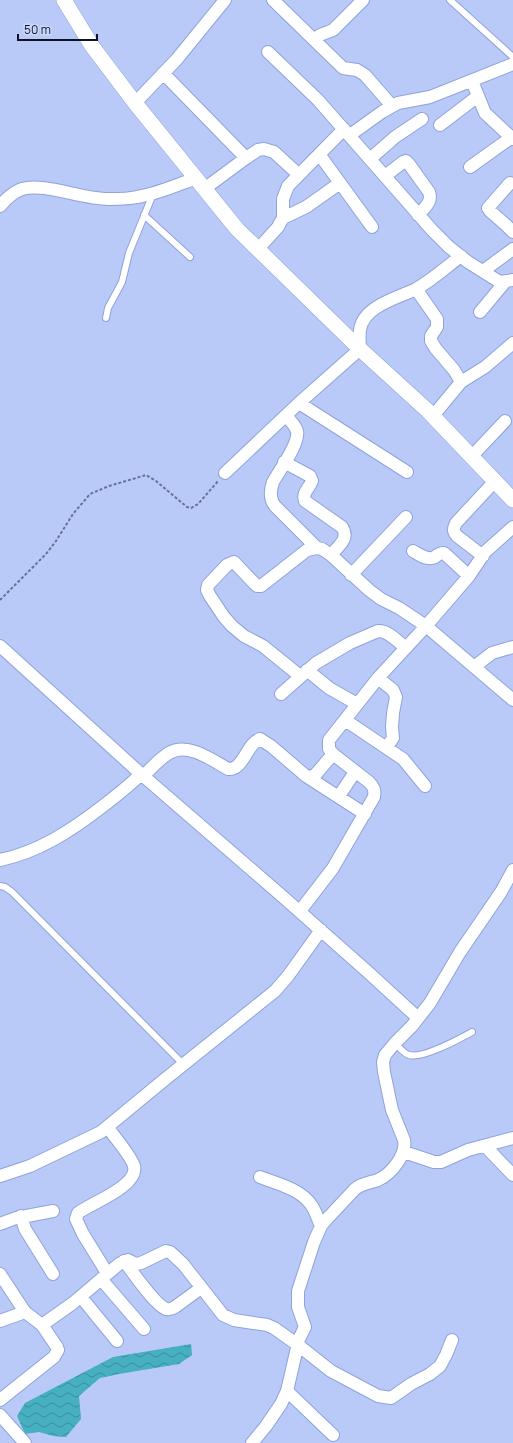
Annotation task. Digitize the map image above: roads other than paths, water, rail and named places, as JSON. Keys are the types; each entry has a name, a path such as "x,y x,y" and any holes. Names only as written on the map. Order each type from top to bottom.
{"street":[{"path":"64,0 92,46 135,103 237,229 360,349 433,416 513,500"},
{"path":"135,103 226,0"},
{"path":"273,0 343,68 357,70 365,75 392,106"},
{"path":"314,40 320,35 333,30 363,0"},
{"path":"268,52 318,100 418,215 444,241 461,256 500,282 509,281"},
{"path":"257,250 278,228 283,218 283,199 288,186 319,154 347,132 398,103 430,97 513,64"},
{"path":"163,73 246,158"},
{"path":"470,167 512,138 485,113 472,81"},
{"path":"440,125 478,96"},
{"path":"370,158 395,137 422,119"},
{"path":"0,206 8,197 21,189 49,189 88,197 108,199 137,197 200,184 258,150 269,150 274,152 298,174"},
{"path":"319,154 372,227"},
{"path":"385,176 403,162 406,161 410,164 431,196 430,201 418,215"},
{"path":"283,218 306,207 340,183"},
{"path":"510,183 488,208 513,232"},
{"path":"483,271 513,249"},
{"path":"225,473 299,403 360,349 360,330 362,324 372,311 386,302 416,289 461,256"},
{"path":"480,312 509,281"},
{"path":"416,289 437,319 437,327 431,336 431,341 454,370 461,382"},
{"path":"433,416 461,382 485,367 513,343"},
{"path":"299,403 407,472"},
{"path":"285,416 294,425 297,430 298,437 271,487 270,494 273,504 317,548"},
{"path":"472,456 505,421"},
{"path":"284,462 310,476 312,481 303,496 305,501 342,527 346,534 345,539 330,555"},
{"path":"483,556 457,536 453,528 495,481"},
{"path":"351,575 406,517"},
{"path":"300,911 330,872 374,797 374,787 333,754 329,749 329,740 378,678 426,626 469,576 483,556 513,528"},
{"path":"357,704 303,673 263,646 244,636 224,617 207,590 208,585 227,565 234,562 254,584 261,586 307,550 317,548 322,549 381,599 399,608 426,626 513,700"},
{"path":"413,552 428,559 440,553 444,553 469,576"},
{"path":"281,694 303,673 344,646 378,631 388,634 406,648"},
{"path":"0,646 142,775 300,911 418,1018"},
{"path":"474,667 492,653 513,647"},
{"path":"378,678 393,690 396,697 392,726 393,738 387,747"},
{"path":"345,720 406,761 425,786"},
{"path":"0,860 38,847 70,830 127,788 171,752 181,750 194,752 228,769 232,769 237,766 253,743 260,739 271,746 306,776 365,814"},
{"path":"306,776 314,776 333,754"},
{"path":"339,796 355,772"},
{"path":"252,1443 275,1414 287,1392 299,1339 305,1328 298,1307 298,1291 314,1242 321,1226 360,1184 381,1178 398,1163 404,1152 404,1140 392,1110 384,1072 383,1062 385,1055 412,1026 430,1003 464,946 501,892 513,870"},
{"path":"0,1176 38,1163 96,1136 108,1128 183,1064 275,991 288,976 321,930"},
{"path":"108,1128 131,1161 131,1179 110,1195 78,1213 76,1219 104,1276 144,1329"},
{"path":"404,1152 434,1162 441,1162 468,1150 513,1138"},
{"path":"485,1146 513,1175"},
{"path":"260,1177 292,1189 302,1195 312,1206 321,1226"},
{"path":"0,1224 21,1216 53,1211"},
{"path":"21,1216 25,1229 53,1274"},
{"path":"42,1325 81,1297 104,1276 124,1261 128,1260 136,1264 141,1263 166,1251 170,1252 183,1264 223,1315 229,1318 267,1325 274,1328 330,1371 378,1396 391,1398 411,1384 430,1374 440,1366 452,1340"},
{"path":"124,1261 152,1296 168,1309 172,1309 201,1288"},
{"path":"0,1274 25,1312 42,1325 57,1347 57,1354 28,1379 0,1400"},
{"path":"81,1297 117,1341"},
{"path":"0,1321 25,1312"},
{"path":"287,1392 333,1435"},
{"path":"0,1415 25,1443"}],"lane":[{"path":"450,0 513,57"},
{"path":"106,318 108,308 122,282 129,253 153,194"},
{"path":"144,215 190,257"},
{"path":"0,886 5,887 12,892 183,1064"},
{"path":"395,1043 409,1055 420,1055 446,1045 472,1032"}],"water":[{"path":"191,1344 192,1355 179,1364 100,1378 79,1396 81,1419 66,1437 53,1436 39,1432 25,1434 17,1416 25,1403 113,1357"}]}
